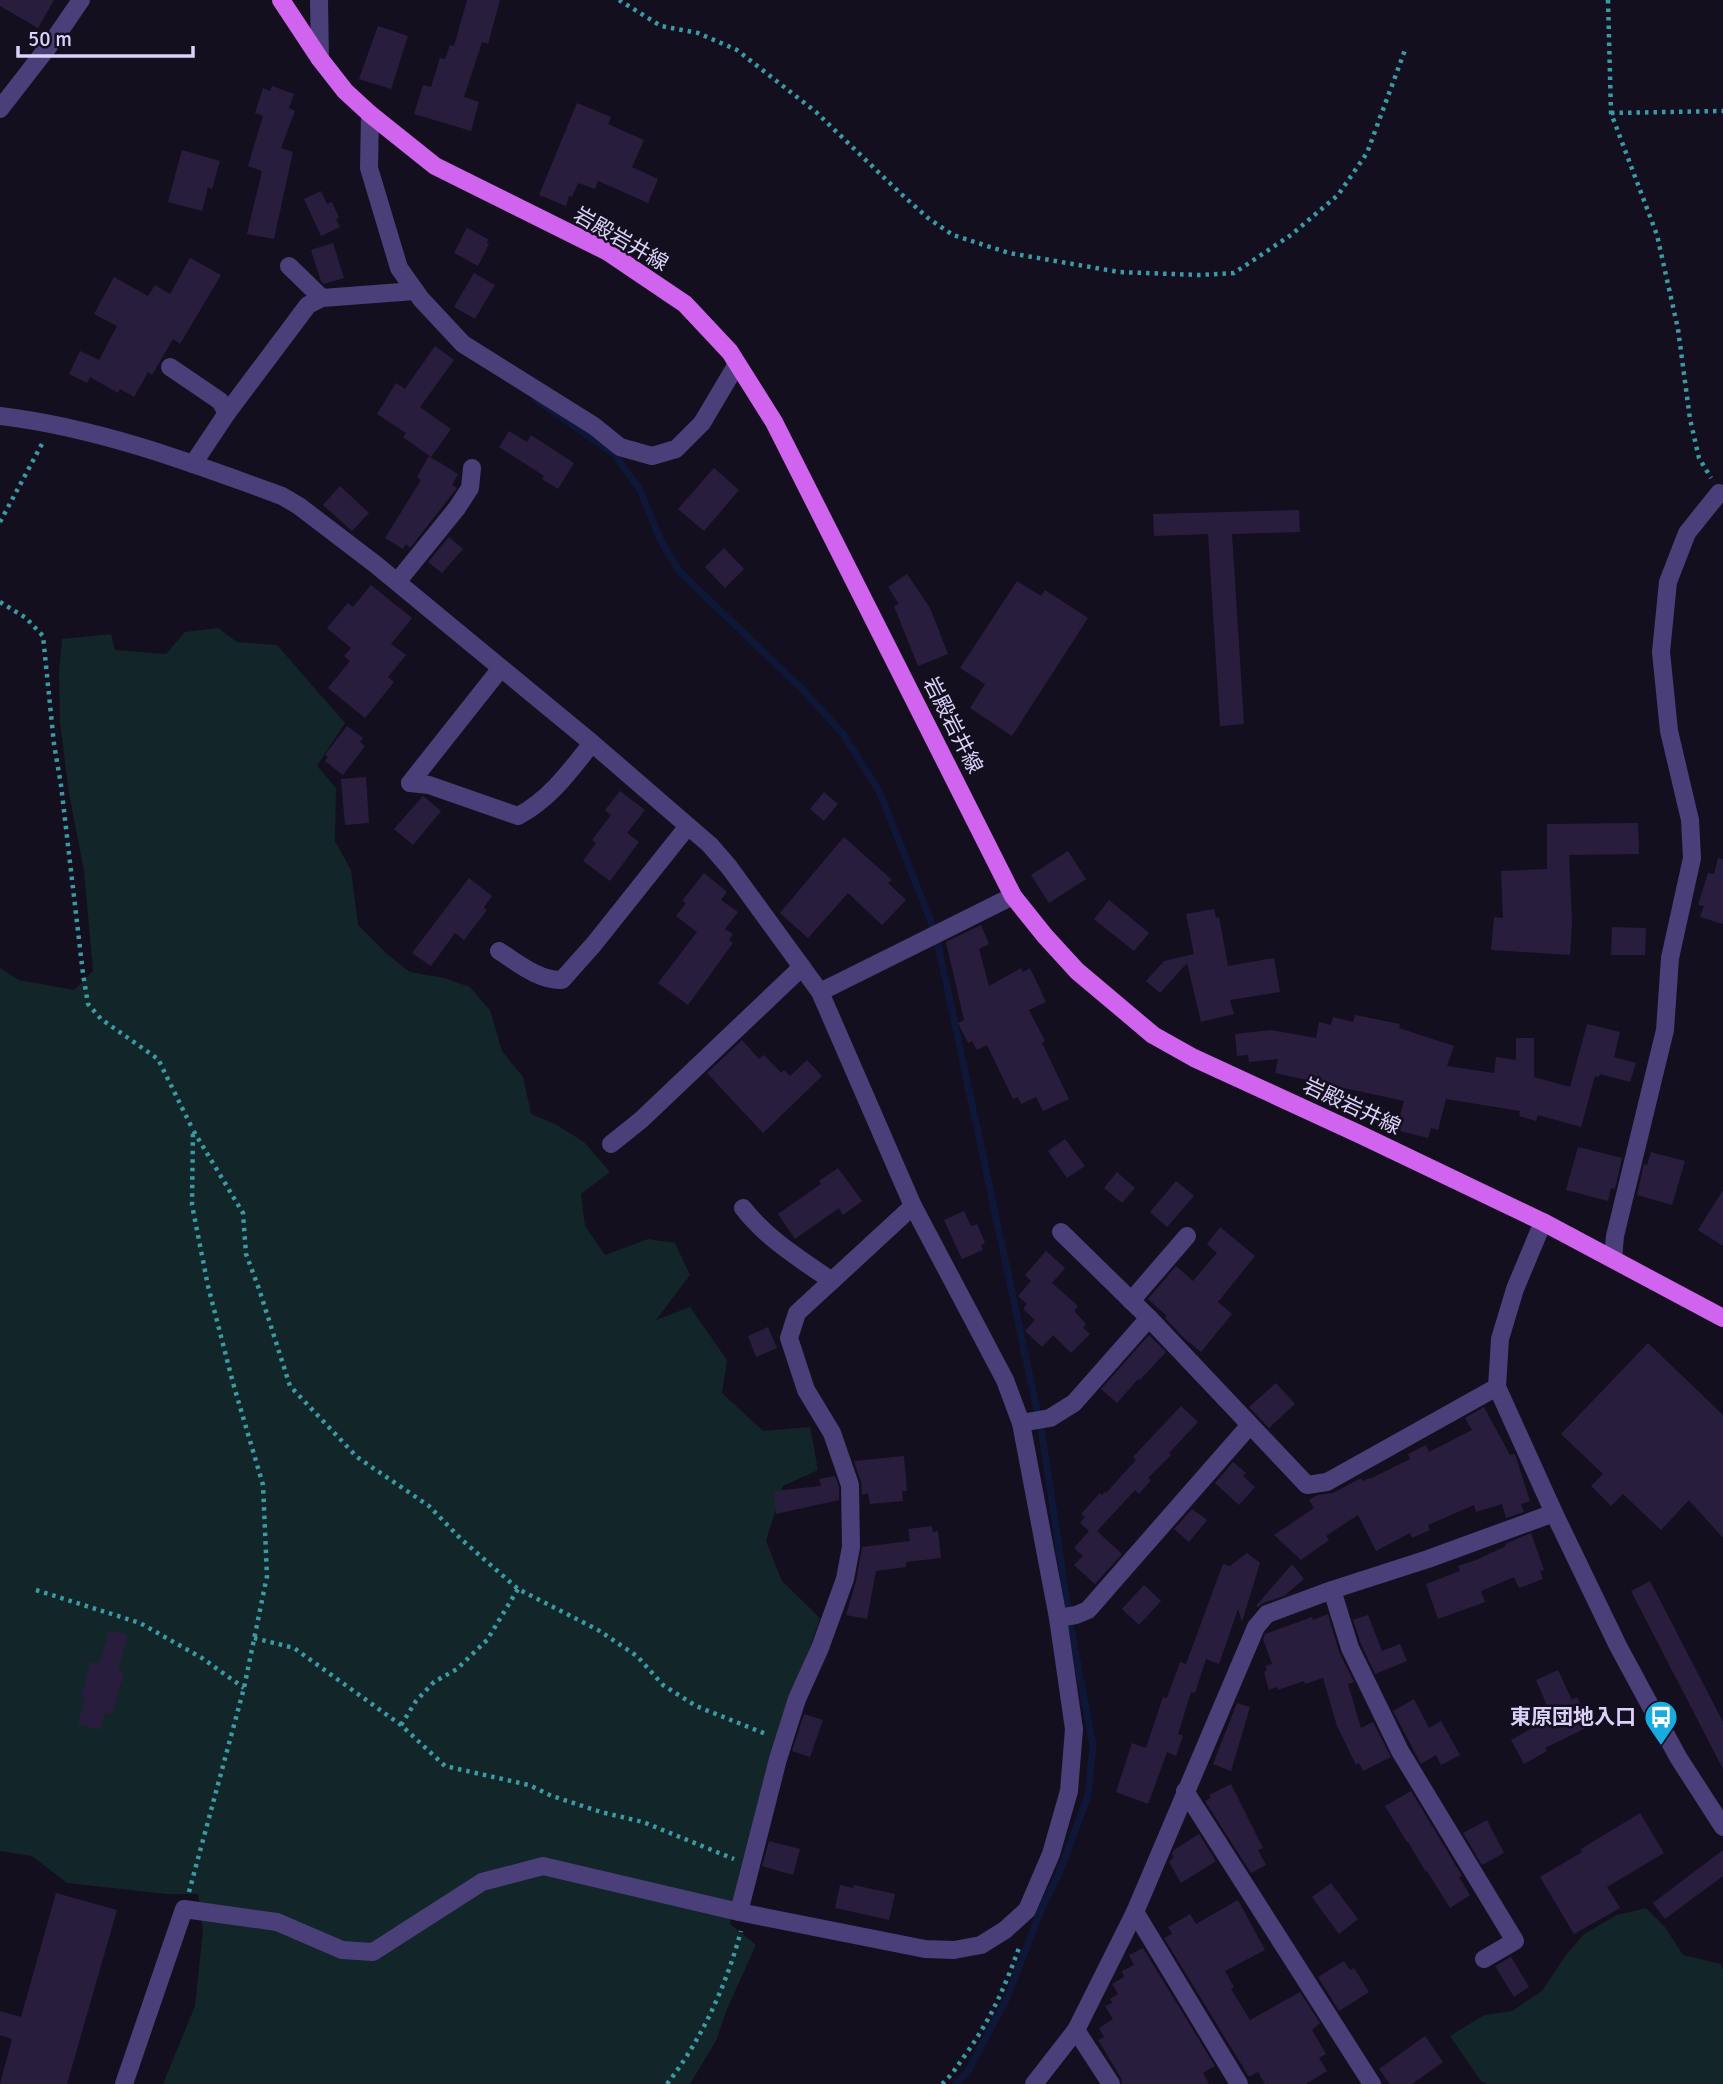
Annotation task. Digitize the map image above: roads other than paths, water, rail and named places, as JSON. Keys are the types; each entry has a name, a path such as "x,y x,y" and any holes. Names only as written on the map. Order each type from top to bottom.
{"main road":[{"name":"岩殿岩井線","path":"281,0 345,91 435,166 608,252 685,304 730,352 774,422 1013,897 1076,971 1153,1035 1194,1058 1543,1222 1723,1318"}],"street":[{"path":"0,109 82,0"},
{"path":"319,0 320,59"},
{"path":"370,114 369,168 399,268 415,291 463,344 594,426 620,447 652,456 676,449 693,432 702,422 737,364"},
{"path":"289,266 322,298"},
{"path":"193,464 227,413 308,305 322,298 415,291"},
{"path":"170,367 220,401 227,413"},
{"path":"0,416 52,424 138,445 282,496 299,506 397,582 592,743 710,845 729,867 820,992 913,1206 1005,1380 1021,1423 1058,1618 1074,1729 1069,1791 1051,1854 1027,1910 1005,1930 981,1945 954,1950 925,1949 543,1867 482,1882 373,1952 342,1950 276,1922 184,1909 124,2084"},
{"path":"397,582 457,508 470,488 472,468"},
{"path":"1613,1259 1615,1236 1665,1030 1670,958 1692,858 1690,820 1669,731 1661,652 1668,582 1687,534 1719,492"},
{"path":"501,668 410,783 448,790 518,816 552,793 592,743"},
{"path":"499,951 551,981 562,980 688,826"},
{"path":"820,992 1013,897"},
{"path":"611,1144 641,1120 803,967"},
{"path":"743,1912 751,1866 778,1759 797,1699 845,1579 850,1547 850,1485 832,1433 806,1390 789,1338 797,1313 913,1206"},
{"path":"743,1208 756,1225 776,1242 832,1281"},
{"path":"1543,1222 1515,1289 1500,1339 1497,1387 1624,1657 1678,1757 1723,1827"},
{"path":"1061,1232 1149,1318 1307,1485 1327,1482 1497,1387"},
{"path":"1131,1300 1187,1236"},
{"path":"1021,1423 1050,1418 1074,1402 1149,1318"},
{"path":"1058,1618 1088,1610 1250,1425"},
{"path":"1034,2084 1076,2030 1135,1912 1256,1627 1267,1614 1554,1513"},
{"path":"1332,1590 1350,1648 1400,1751 1515,1941 1484,1959"},
{"path":"1185,1791 1372,2084"},
{"path":"1135,1912 1239,2084"},
{"path":"1076,2030 1111,2084"}],"waterway":[{"path":"535,399 614,454 639,488 662,543 680,572 803,690 843,734 880,793 930,919 939,949 1042,1434 1071,1629 1093,1745 1088,1796 1060,1871 1041,1910 1007,1998 968,2071 956,2084"}],"place":[{"name":"東原団地入口","path":"1661,1747"}]}
